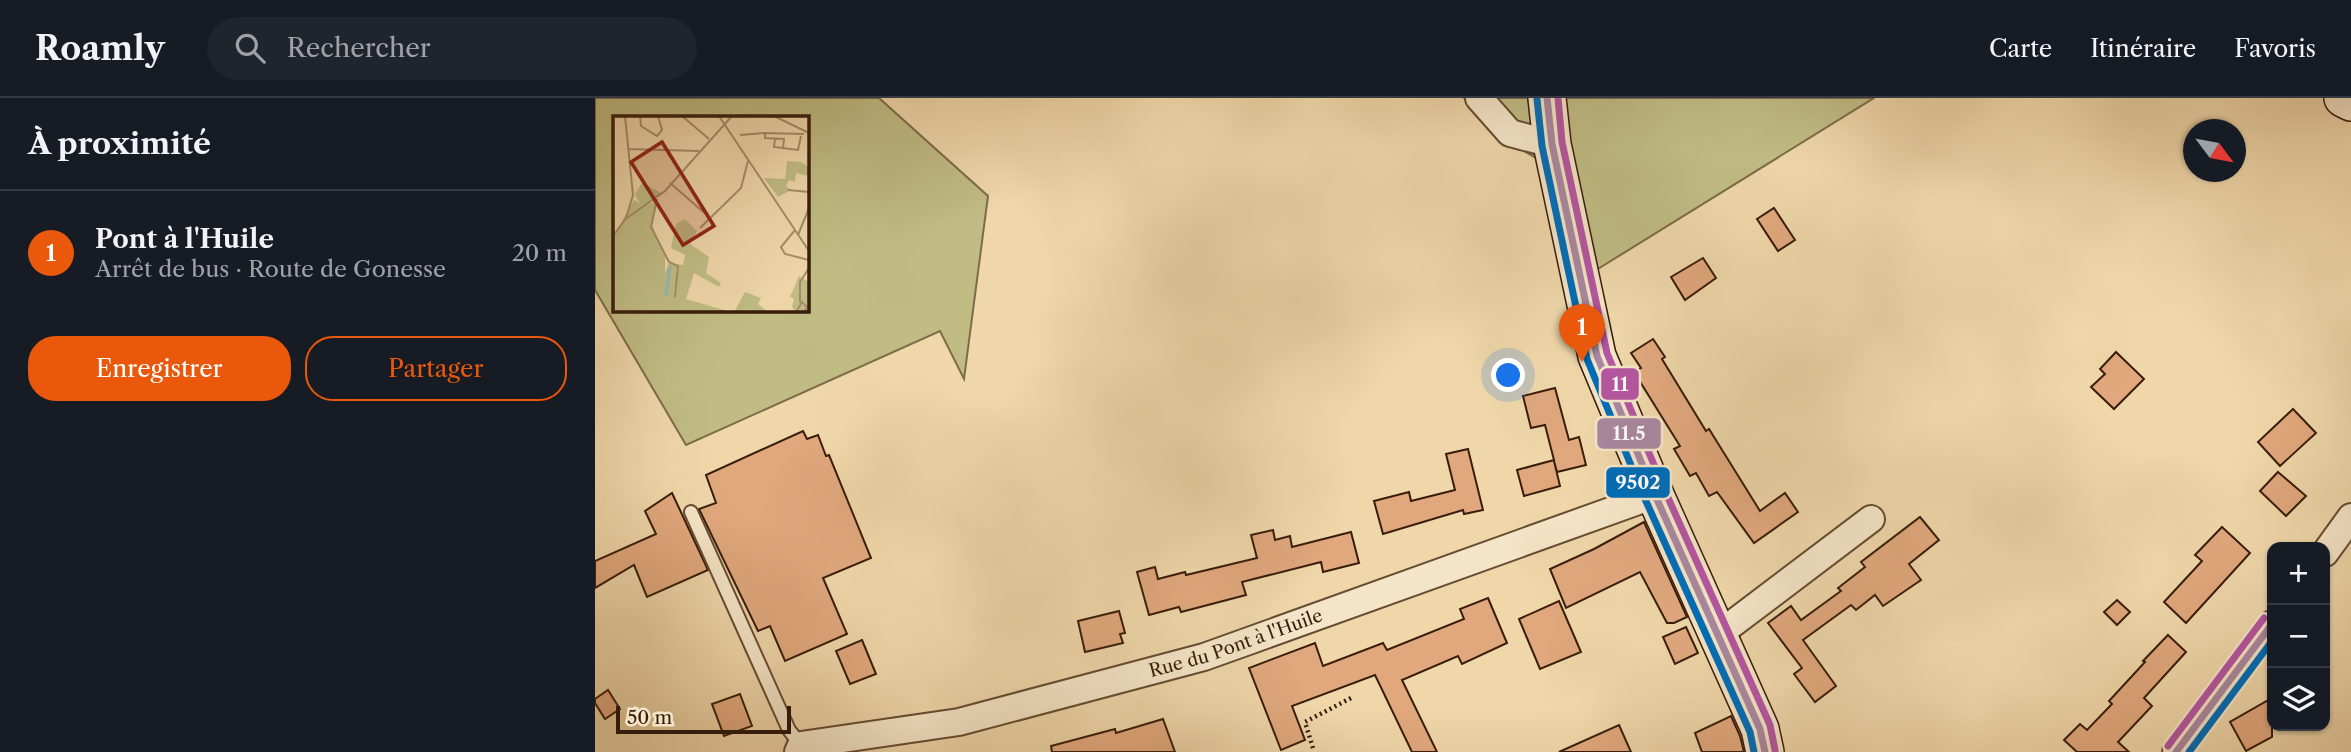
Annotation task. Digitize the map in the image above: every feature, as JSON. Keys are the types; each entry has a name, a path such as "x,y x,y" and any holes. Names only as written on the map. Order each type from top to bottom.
{"street":[{"path":"1479,98 1510,133 1552,144"},
{"path":"1547,98 1552,144 1592,341 1601,369 1760,729 1765,752"},
{"path":"2343,98 2351,102"},
{"name":"Rue du Pont à l'Huile","path":"800,748 959,722 1204,657 1655,495"},
{"path":"2330,546 2351,517"},
{"path":"1719,634 1871,519"},
{"path":"2176,752 2267,631"}],"lane":[{"path":"691,512 789,730 800,748"}],"path":[{"path":"1313,748 1305,722 1353,697"}],"shaded area":[{"path":"595,98 879,98 988,196 964,379 940,331 686,445 595,290"},
{"path":"1464,98 1528,98 1538,159 1503,139"},
{"path":"1559,98 1874,98 1593,272"}],"building":[{"path":"1774,208 1795,240 1778,251 1757,219"},
{"path":"1703,258 1716,278 1685,300 1671,277"},
{"path":"1653,339 1665,357 1662,359 1706,431 1709,429 1760,511 1785,493 1798,512 1754,543 1717,492 1709,496 1696,473 1690,476 1674,449 1680,446 1634,372 1641,368 1631,353"},
{"path":"2116,352 2144,379 2114,409 2091,387 2105,374 2100,369"},
{"path":"1555,388 1569,440 1579,437 1586,465 1557,472 1554,461 1560,486 1524,496 1517,470 1554,460 1545,425 1531,428 1523,396"},
{"path":"2293,409 2316,433 2280,466 2258,442"},
{"path":"803,431 807,439 818,435 826,456 829,455 871,558 823,578 847,634 785,661 770,626 758,631 699,509 716,503 706,475"},
{"path":"1468,449 1483,510 1464,514 1463,510 1383,534 1374,501 1409,492 1411,501 1455,490 1446,454"},
{"path":"2278,472 2306,496 2286,516 2260,491"},
{"path":"672,493 708,570 647,597 634,565 595,588 595,561 656,534 645,511"},
{"path":"1920,517 1939,540 1909,564 1921,580 1883,606 1875,595 1856,610 1851,605 1803,640 1836,686 1815,702 1794,674 1802,668 1768,623 1791,606 1801,620 1841,591 1838,588 1865,567 1861,562"},
{"path":"1644,522 1687,617 1667,623 1640,572 1566,608 1550,569"},
{"path":"2222,527 2250,553 2186,623 2164,602 2202,561 2195,555"},
{"path":"1273,530 1275,540 1290,536 1292,547 1351,532 1359,563 1323,572 1321,562 1242,582 1246,595 1181,612 1179,607 1149,615 1137,572 1155,567 1158,579 1257,558 1251,535"},
{"path":"1488,598 1507,643 1462,664 1458,656 1402,680 1437,752 1412,752 1375,675 1292,706 1305,740 1281,750 1249,668 1315,643 1323,666 1383,643 1387,650 1464,619 1460,609"},
{"path":"2117,600 2130,612 2117,625 2104,612"},
{"path":"1559,601 1581,652 1540,669 1519,619"},
{"path":"1119,611 1125,633 1120,634 1123,643 1085,652 1078,621"},
{"path":"1686,627 1698,653 1675,664 1663,637"},
{"path":"2168,635 2186,652 2144,698 2152,706 2118,742 2129,752 2077,752 2064,740 2080,724 2087,730 2112,704 2109,701 2145,662 2143,661"},
{"path":"862,640 876,674 850,684 836,651"},
{"path":"608,690 620,709 605,719 595,699"},
{"path":"740,694 752,726 724,736 712,704"},
{"path":"2267,701 2267,731 2272,731 2272,737 2246,751 2230,722"},
{"path":"1731,716 1744,752 1702,752 1695,733"},
{"path":"1163,719 1175,752 1052,752 1051,746 1115,729 1116,733"},
{"path":"1619,725 1631,752 1559,752"}],"transit line":[{"name":"11.5","path":"1547,98 1552,144 1597,356 1655,495 1760,729 1765,752"},
{"name":"11","path":"1558,98 1562,142 1607,353 1665,491 1770,725 1775,750"},
{"name":"9502","path":"1537,99 1542,146 1587,359 1645,499 1750,732 1754,752"},
{"name":"11","path":"2168,746 2264,618"},
{"name":"11.5","path":"2176,752 2267,631"},
{"name":"9502","path":"2189,752 2267,648"}],"place":[{"name":"Pont à l'Huile","path":"1582,362"}]}
